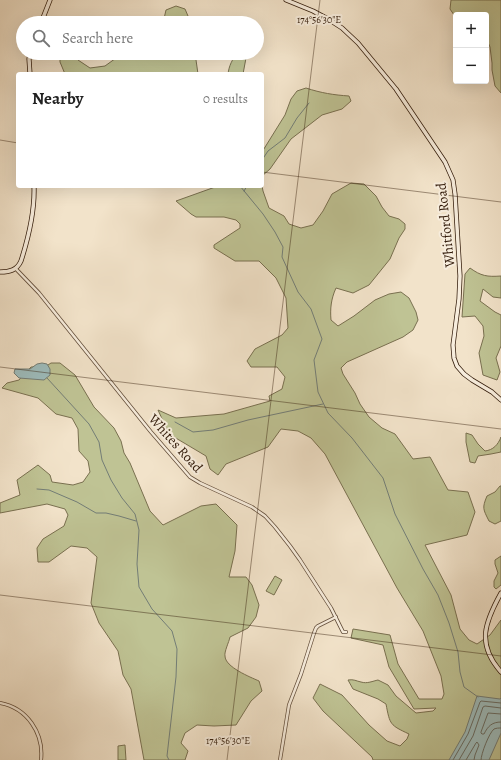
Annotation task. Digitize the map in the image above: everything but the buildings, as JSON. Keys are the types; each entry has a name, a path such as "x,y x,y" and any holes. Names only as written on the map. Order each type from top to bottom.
{"main road":[{"path":"44,16 50,0"},
{"name":"Whitford Road","path":"286,0 328,19 346,31 358,43 401,97 445,162 452,180 455,194 460,276 459,299 453,345 454,358 457,366 464,374 492,392 501,400"},
{"path":"29,60 30,72"},
{"path":"0,272 16,269 20,264 32,219 34,188"},
{"path":"501,593 489,616 485,636 492,660 501,672"}],"street":[{"name":"Whites Road","path":"16,269 39,293 151,432 190,477 252,507 265,516 300,560 331,608 343,632 346,632"},
{"path":"280,760 289,705 314,633 318,626 336,617"},
{"path":"0,703 12,706 33,724 41,743 41,760"}],"green space":[{"path":"451,0 501,0 501,93 495,86 492,70 489,45 489,12 453,12 453,14 450,9"},
{"path":"176,6 185,9 188,16 165,16 166,10"},
{"path":"60,60 78,60 90,68 105,66 113,60 196,60 198,72 64,72"},
{"path":"233,60 246,60 243,72 228,72"},
{"path":"306,88 328,94 349,96 351,101 342,109 322,115 291,139 270,169 264,174 264,149 285,115 291,99 297,91"},
{"path":"351,183 364,184 376,196 389,216 399,219 405,224 405,229 399,238 390,259 369,285 353,293 336,288 331,304 331,320 338,326 375,300 389,294 401,292 409,298 416,312 418,320 413,330 403,337 347,362 341,368 360,404 369,417 382,428 395,434 413,459 430,457 448,490 468,492 475,512 467,535 425,545 451,595 460,629 469,640 477,644 490,635 501,620 501,760 373,760 372,757 323,711 313,698 320,684 342,695 369,725 387,741 400,746 407,739 409,734 392,724 386,704 378,699 353,689 348,680 365,683 378,680 388,685 396,696 416,713 433,711 436,708 414,709 389,667 383,645 351,638 353,629 390,635 398,664 419,699 442,699 444,694 441,676 423,631 397,588 325,454 311,438 298,431 281,429 268,447 226,464 218,475 210,469 206,456 169,434 158,410 176,418 224,414 270,401 269,396 282,389 285,377 277,367 251,367 247,361 255,349 282,335 288,328 286,298 276,278 259,261 235,261 214,248 214,245 240,228 240,224 236,220 224,217 196,217 176,201 212,188 262,188 269,208 284,216 289,224 301,228 313,225 323,211 332,194"},
{"path":"470,268 484,275 501,276 501,298 493,297 483,289 480,301 501,315 501,346 496,358 500,372 497,380 483,375 479,353 484,336 483,326 475,316 462,317 465,274"},
{"path":"51,363 60,363 75,375 94,407 114,428 121,441 124,453 130,463 150,511 163,525 201,506 216,504 237,525 235,551 229,577 246,577 252,585 259,605 256,617 248,628 230,637 225,656 226,660 233,668 259,681 262,691 251,701 236,725 197,725 185,733 181,743 188,751 185,760 144,760 131,689 123,675 118,651 99,623 91,603 97,557 87,548 71,546 49,562 38,562 37,548 43,539 64,526 68,515 65,509 47,504 0,513 0,503 20,495 17,480 38,465 50,475 52,482 73,485 83,482 90,472 88,461 79,451 78,429 72,418 56,414 38,398 2,388 7,383 19,380 31,367 45,367"},
{"path":"466,433 472,435 485,451 495,447 501,437 501,452 478,456 475,463 470,462 466,442"},
{"path":"500,486 501,521 495,524 489,521 484,511 484,503 487,496 495,492"},
{"path":"501,556 501,585 496,589 494,587 494,581 498,573 495,560"},
{"path":"275,576 282,580 274,595 266,591"},
{"path":"125,745 126,760 118,760 118,746"}],"water":[{"path":"37,364 47,364 50,369 50,375 44,380 19,378 14,373 15,369 30,369"},
{"path":"477,696 501,698 501,733 489,760 449,760 465,732"}],"waterway":[{"path":"264,157 268,151 285,138 297,118 309,103"},
{"path":"242,188 263,214 275,232 283,247 282,257 298,292 311,309 322,339 314,360 318,392 328,413 352,438 383,478 395,514 438,595 449,623 458,652 460,672 464,687 478,697"},
{"path":"47,378 89,424 99,442 102,460 111,480 122,498 135,514 139,530 137,564 139,587 152,609 172,631 177,649 176,677 167,756 169,760"},
{"path":"175,422 193,432 213,430 248,420 323,404"},
{"path":"37,489 49,490 77,502 96,513 106,513 136,521"}]}
